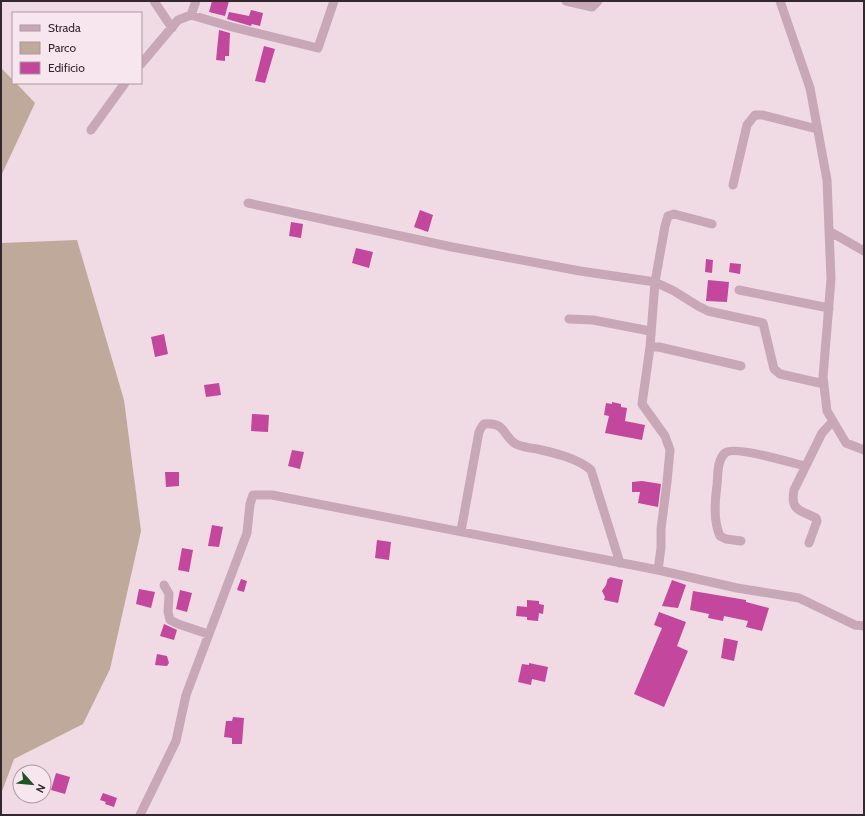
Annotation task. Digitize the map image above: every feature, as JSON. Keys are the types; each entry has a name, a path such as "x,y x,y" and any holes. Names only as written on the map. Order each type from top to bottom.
{"street":[{"path":"154,1 172,28"},
{"path":"191,15 196,1"},
{"path":"142,63 178,20 191,15 232,27 318,48 334,1"},
{"path":"566,1 592,7 598,1"},
{"path":"780,1 810,88 827,180 831,280 823,377 827,411 846,443 864,450"},
{"path":"91,130 124,84"},
{"path":"733,185 747,124 755,115 763,115 817,129"},
{"path":"248,203 452,247 580,271 655,282 674,290 698,306 708,310 763,323 774,369 780,374 824,384"},
{"path":"658,570 670,450 665,436 642,404 650,347 650,331 655,282 668,216 674,214 712,224"},
{"path":"829,231 864,251"},
{"path":"739,290 829,308"},
{"path":"569,319 593,320 650,331"},
{"path":"650,347 659,347 741,366"},
{"path":"809,543 817,521 816,518 796,508 792,500 794,490 822,433 833,421"},
{"path":"461,531 479,432 484,424 493,423 504,430 515,444 556,453 584,464 591,470 620,563"},
{"path":"741,541 726,539 720,536 715,514 718,471 720,462 725,453 730,450 748,452 805,466"},
{"path":"140,815 176,741 186,695 247,533 250,504 253,495 272,495 658,570 737,588 799,598 856,625 864,626"},
{"path":"164,585 169,594 168,612 170,620 208,634"}],"green space":[{"path":"1,68 12,79 12,84 17,84 35,103 1,176"},
{"path":"77,240 124,400 141,531 110,669 83,724 14,759 1,794 1,243"}],"building":[{"path":"212,1 229,1 225,16 209,12"},
{"path":"251,10 263,13 260,26 252,24 251,26 227,19 229,12 249,16"},
{"path":"219,30 230,33 229,56 225,56 225,61 216,60"},
{"path":"264,46 275,49 265,83 255,81"},
{"path":"420,210 433,215 428,232 414,227"},
{"path":"291,222 303,224 301,238 289,236"},
{"path":"356,248 373,252 369,268 352,263"},
{"path":"706,259 713,260 712,273 705,272"},
{"path":"730,263 741,264 740,274 729,272"},
{"path":"708,280 729,282 727,302 706,301"},
{"path":"164,334 168,354 155,357 151,337"},
{"path":"219,383 221,395 206,397 204,385"},
{"path":"612,402 621,404 621,407 627,408 625,421 645,425 642,440 605,433 609,416 604,415 606,403 612,404"},
{"path":"252,414 269,415 268,432 251,431"},
{"path":"292,450 304,452 300,469 288,466"},
{"path":"165,472 179,472 179,486 166,487"},
{"path":"642,481 661,484 658,507 638,503 640,492 632,492 632,482"},
{"path":"212,525 223,527 219,547 208,546"},
{"path":"377,540 391,542 389,560 375,558"},
{"path":"182,548 193,550 189,572 178,570"},
{"path":"610,577 623,580 618,603 604,600 605,597 602,591 608,578 609,579"},
{"path":"241,579 247,581 244,592 237,590"},
{"path":"672,580 686,585 678,608 662,606"},
{"path":"139,589 155,592 151,608 136,604"},
{"path":"180,590 192,593 187,612 176,609"},
{"path":"693,591 746,600 746,602 769,608 762,631 746,627 748,621 724,616 723,621 708,618 709,614 690,610"},
{"path":"527,600 539,601 539,604 544,605 543,614 539,613 538,621 527,620 527,617 516,616 517,606 527,607"},
{"path":"659,612 686,622 677,646 688,651 664,707 634,694 662,628 654,625"},
{"path":"164,624 177,630 174,640 160,636"},
{"path":"724,638 738,641 734,661 721,658"},
{"path":"157,654 167,656 169,663 167,666 155,665"},
{"path":"529,663 548,667 545,682 532,679 531,685 518,682 522,664 529,665"},
{"path":"233,717 244,718 242,744 232,744 232,738 224,737 226,721 232,721"},
{"path":"56,773 70,777 65,794 52,790"},
{"path":"103,793 117,798 114,807 105,804 106,802 100,800"}]}
